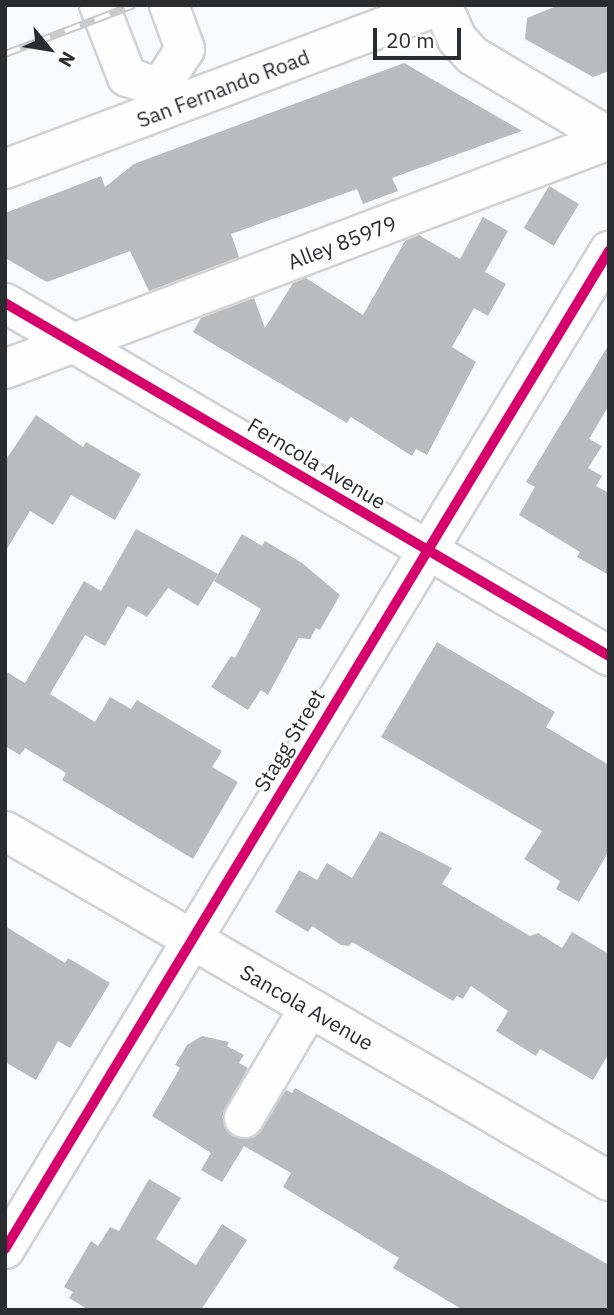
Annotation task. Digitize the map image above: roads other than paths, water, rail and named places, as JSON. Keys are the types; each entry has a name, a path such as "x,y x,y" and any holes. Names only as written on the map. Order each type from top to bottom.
{"street":[{"path":"99,5 127,77 164,98 185,49 169,5"},
{"path":"441,5 457,39 473,56 609,138"},
{"name":"San Fernando Road","path":"5,169 164,98 441,5"},
{"name":"Alley 85979","path":"5,369 609,138"},
{"name":"Stagg Street","path":"5,1249 425,549 609,251"},
{"name":"Ferncola Avenue","path":"5,303 609,656"},
{"name":"Sancola Avenue","path":"5,831 609,1181"},
{"path":"244,1118 309,1008"}],"railway":[{"path":"5,54 134,5"}]}
